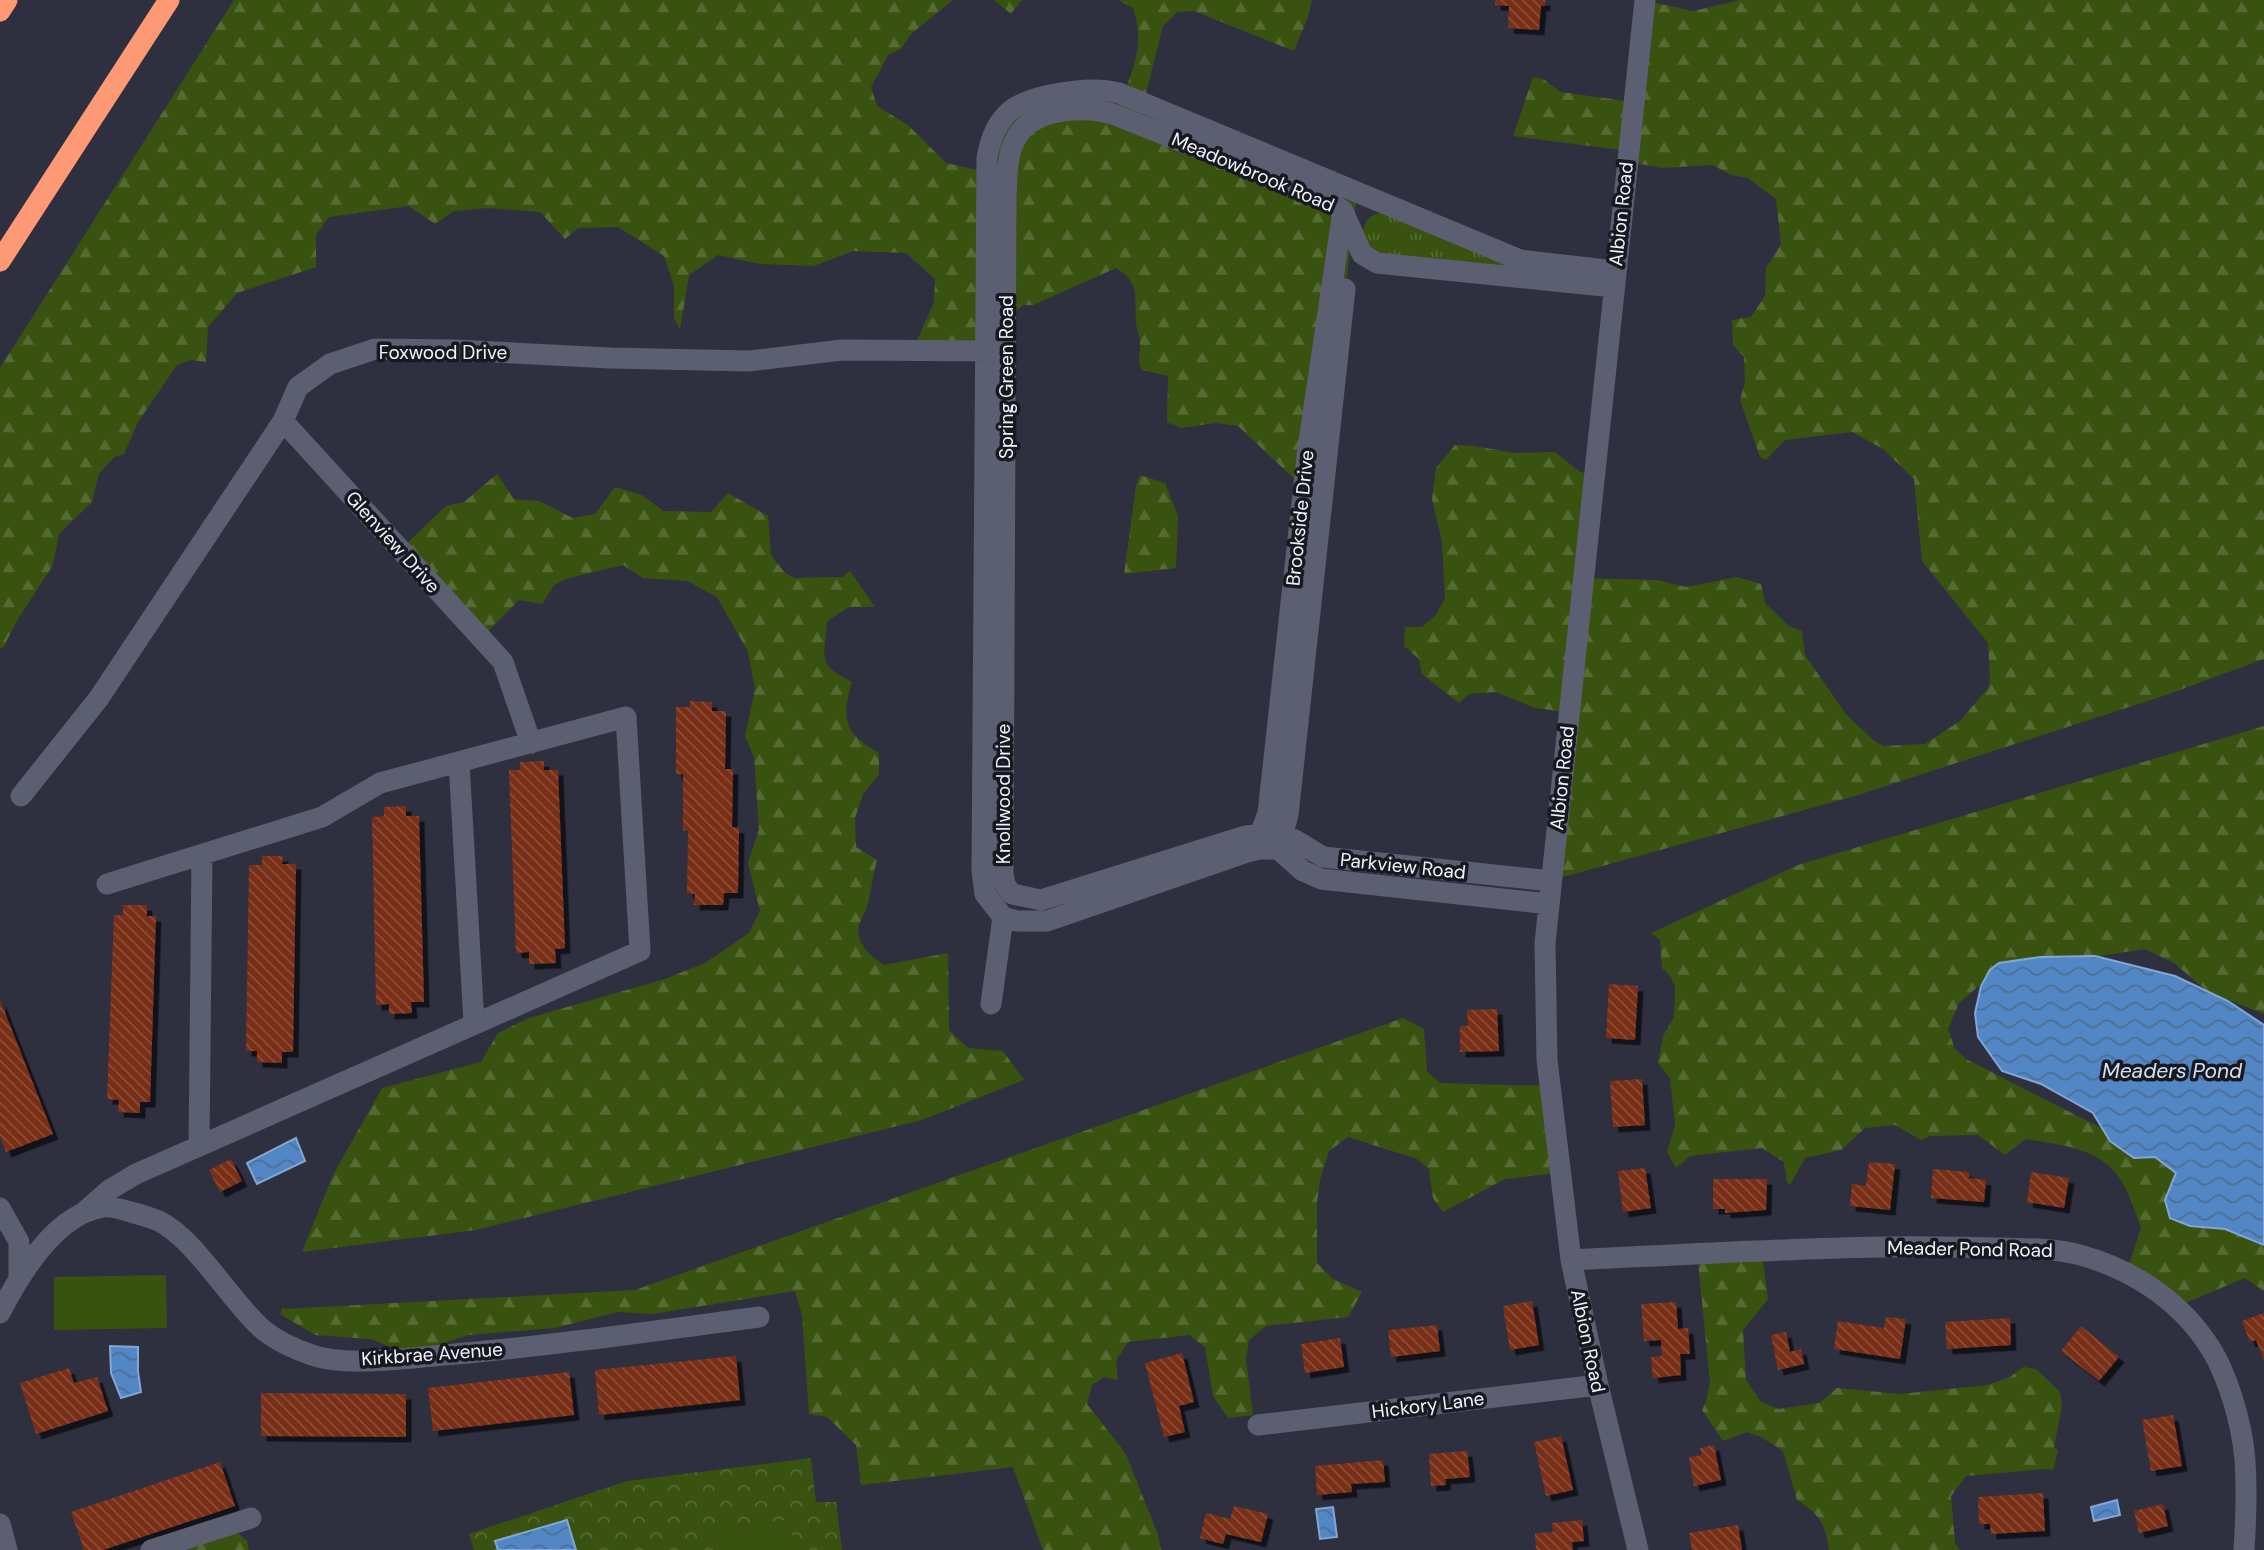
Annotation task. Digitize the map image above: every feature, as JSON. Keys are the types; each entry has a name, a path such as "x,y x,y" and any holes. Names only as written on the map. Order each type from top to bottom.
{"highway":[{"path":"0,11 7,0"},
{"path":"0,261 169,0"}],"street":[{"name":"Albion Road","path":"1638,1550 1571,1260 1547,1060 1545,943 1645,0"},
{"name":"Meadowbrook Road","path":"996,351 997,175 989,142 1007,112 1020,103 1039,96 1101,88 1126,95 1520,260 1614,279"},
{"name":"Meadowbrook Road","path":"997,175 1021,131 1033,122 1071,109 1094,109 1114,114 1329,201 1343,211 1362,254 1377,263 1614,279"},
{"name":"Brookside Drive","path":"1270,841 1268,813 1308,448 1343,211 1360,192"},
{"name":"Brookside Drive","path":"1270,841 1288,815 1345,288 1360,192"},
{"name":"Foxwood Drive","path":"22,796 99,698 283,421 298,387 331,364 375,349 457,349 610,358 749,361 842,350 996,351"},
{"name":"Spring Green Road","path":"996,351 1005,558"},
{"name":"Spring Green Road","path":"996,351 983,559 982,872 985,894 1003,916"},
{"name":"Glenview Drive","path":"283,421 503,662 531,743"},
{"name":"Knollwood Drive","path":"1005,558 1003,872 1005,885 1013,894 1041,900 1270,841"},
{"path":"983,559 1005,558"},
{"path":"83,1213 109,1190 127,1179 640,951 626,717 380,783 321,817 107,884"},
{"path":"459,762 474,1023"},
{"name":"Parkview Road","path":"1270,841 1323,857 1551,881"},
{"name":"Parkview Road","path":"1270,841 1303,871 1321,879 1549,904"},
{"path":"991,1003 1003,916 1017,921 1047,921 1270,841"},
{"path":"199,1146 202,855"},
{"name":"Kirkbrae Avenue","path":"0,1313 19,1276 45,1242 83,1213 106,1206 128,1210 160,1222 181,1237 262,1328 284,1344 316,1356 350,1360 517,1349 759,1317"},
{"path":"0,1208 19,1242 19,1276"},
{"name":"Meader Pond Road","path":"1571,1260 1813,1248 1928,1246 2045,1249 2080,1255 2108,1265 2157,1291 2206,1340 2236,1411 2245,1458 2247,1508 2244,1550"},
{"name":"Hickory Lane","path":"1258,1425 1598,1385"},
{"path":"151,1550 251,1518"},
{"path":"0,1524 7,1550"}],"green space":[{"path":"234,0 953,0 911,34 901,49 889,54 871,87 877,106 908,125 946,163 996,174 1000,145 1015,115 1118,107 1136,59 1138,34 1133,8 1118,0 1312,0 1294,51 1194,11 1177,12 1163,26 1141,114 1357,194 1319,502 1238,426 1216,423 1181,428 1167,422 1168,376 1142,370 1140,366 1135,291 1129,279 1116,268 1033,305 1023,305 1007,319 1001,356 912,352 934,302 935,279 906,253 853,251 814,266 760,264 718,255 689,275 680,330 674,318 674,286 664,256 618,227 578,228 565,239 540,212 487,208 454,211 435,224 409,206 329,217 316,235 316,267 237,293 208,327 206,362 191,360 177,365 138,422 124,454 114,457 99,474 92,502 59,534 53,565 16,622 3,648 0,648 0,368"},
{"path":"994,0 1027,0 1021,1 1011,14"},
{"path":"1642,0 1693,11 1740,0 2264,0 2264,659 2166,695 1855,796 1552,880 1566,712 1535,708 1496,692 1469,694 1459,703 1422,674 1419,659 1404,646 1405,627 1422,627 1436,615 1445,598 1442,542 1432,499 1436,468 1455,445 1515,453 1555,452 1580,472 1589,474 1583,578 1657,580 1686,587 1737,577 1761,584 1765,603 1789,626 1802,631 1805,655 1845,713 1883,746 1925,744 1960,721 1988,688 1990,679 1988,643 1922,561 1914,479 1883,449 1852,432 1785,440 1766,460 1760,457 1740,400 1745,382 1744,357 1733,345 1732,320 1751,317 1765,296 1766,268 1781,244 1776,199 1748,178 1731,175 1713,165 1662,168 1623,161 1621,150 1513,136 1533,77 1543,79 1561,92 1625,101"},
{"path":"1387,212 1555,282 1377,263 1361,237 1369,218"},
{"path":"497,474 514,499 539,501 573,518 595,514 615,487 642,495 663,511 711,512 728,493 768,516 771,555 784,572 794,578 842,577 850,571 875,607 849,607 827,621 824,652 827,664 832,670 852,682 846,715 852,732 879,753 879,775 863,794 855,818 856,847 877,860 868,902 859,925 859,938 869,953 884,965 948,953 949,1030 968,1048 1003,1051 1024,1080 922,1120 476,1230 302,1252 333,1175 382,1088 481,1062 498,1033 529,1018 665,979 705,963 749,933 760,911 748,863 759,829 754,757 745,736 755,689 748,652 717,597 687,581 643,578 623,565 566,579 554,585 542,604 519,600 484,635 401,549 446,506 464,502"},
{"path":"1140,475 1165,483 1178,516 1176,568 1124,574 1136,486"},
{"path":"2264,726 2264,1014 2208,992 2174,963 2145,949 1995,972 1959,1003 1948,1029 1955,1049 1966,1059 2160,1158 2264,1234 2264,1291 2245,1278 2171,1309 2125,1277 2141,1227 2128,1193 2114,1171 2104,1162 2067,1146 2026,1139 2005,1155 1978,1135 1930,1136 1921,1140 1895,1125 1865,1128 1841,1150 1805,1158 1790,1185 1787,1182 1784,1162 1762,1148 1690,1156 1676,1168 1667,1152 1675,1125 1670,1078 1658,1063 1663,1036 1674,1017 1675,986 1662,968 1660,940 1651,933 1798,865"},
{"path":"1403,1018 1424,1029 1427,1071 1440,1083 1548,1086 1558,1173 1505,1179 1443,1212 1433,1198 1429,1169 1417,1159 1348,1137 1329,1151 1320,1180 1317,1203 1317,1263 1333,1279 1362,1292 1348,1317 1266,1326 1249,1340 1246,1359 1253,1415 1228,1418 1213,1396 1205,1347 1189,1335 1128,1342 1116,1361 1118,1380 1104,1377 1092,1385 1087,1404 1126,1454 1158,1535 1161,1550 1043,1550 1013,1467 861,1485 856,1445 827,1417 809,1414 802,1315 795,1291 652,1314 618,1312 555,1328 468,1335 409,1355 371,1339 315,1335 280,1314 283,1307 635,1290"},
{"path":"1761,1247 1768,1299 1743,1330 1746,1380 1760,1401 1778,1409 1819,1403 1837,1388 1900,1394 1987,1385 2010,1377 2023,1367 2036,1369 2060,1392 2062,1406 2054,1447 2058,1450 2053,1470 1966,1476 1951,1496 1955,1543 1960,1550 1829,1550 1820,1520 1797,1500 1783,1451 1761,1437 1747,1432 1723,1441 1702,1410 1710,1382 1697,1252"},
{"path":"166,1275 167,1328 54,1330 54,1277"},
{"path":"811,1458 816,1502 836,1502 842,1550 474,1550 469,1534 627,1481"},
{"path":"790,1519 795,1550 720,1550 717,1530"},
{"path":"236,1531 247,1541 249,1550 174,1550"}],"water":[{"name":"Meaders Pond","path":"2095,956 2175,976 2228,1001 2264,1025 2264,1245 2225,1229 2190,1226 2170,1218 2165,1200 2176,1173 2155,1157 2134,1158 2110,1141 2093,1113 2041,1084 2002,1071 1978,1037 1975,1013 1981,986 1990,970 1999,963 2040,957"},
{"path":"296,1138 305,1161 257,1184 247,1163"},
{"path":"110,1346 138,1347 141,1392 121,1398 111,1373"},
{"path":"2117,1500 2120,1515 2094,1521 2091,1507"},
{"path":"1333,1507 1337,1537 1320,1539 1316,1509"},
{"path":"567,1520 576,1550 498,1550 495,1541"}],"building":[{"path":"1495,0 1545,0 1545,6 1541,6 1539,30 1508,28 1509,6 1495,5"},
{"path":"690,701 712,702 712,711 726,711 725,769 733,769 732,827 739,828 738,893 724,893 723,905 694,905 695,894 687,893 688,830 683,831 683,774 676,774 676,707 690,707"},
{"path":"544,761 544,770 558,770 565,948 555,949 556,963 529,964 529,952 516,953 509,770 520,770 520,762"},
{"path":"406,806 406,816 419,816 424,1002 411,1002 412,1013 389,1014 389,1004 376,1005 372,817 384,816 384,807"},
{"path":"262,856 283,856 282,864 296,864 293,1052 282,1052 282,1063 257,1062 257,1051 246,1051 249,865 262,865"},
{"path":"123,905 147,905 147,916 156,916 150,1102 140,1102 140,1113 118,1112 119,1100 107,1099 114,915 123,915"},
{"path":"1609,984 1638,986 1635,1040 1606,1038"},
{"path":"0,1000 53,1134 6,1152 0,1136"},
{"path":"1497,1009 1499,1051 1460,1052 1460,1026 1468,1026 1467,1010"},
{"path":"1642,1079 1645,1125 1613,1127 1610,1081"},
{"path":"231,1159 242,1181 220,1192 209,1170"},
{"path":"1869,1162 1895,1164 1890,1210 1850,1206 1852,1184 1866,1186"},
{"path":"1645,1168 1651,1208 1623,1212 1618,1171"},
{"path":"1933,1169 1969,1172 1969,1178 1986,1180 1984,1202 1931,1198"},
{"path":"2031,1172 2069,1178 2064,1208 2027,1202"},
{"path":"1713,1179 1767,1179 1766,1210 1725,1213 1725,1209 1713,1209"},
{"path":"1532,1301 1539,1345 1510,1350 1503,1306"},
{"path":"1676,1302 1678,1329 1688,1328 1690,1354 1680,1354 1681,1375 1653,1378 1651,1357 1662,1356 1661,1340 1644,1341 1641,1304"},
{"path":"2264,1313 2264,1360 2256,1340 2250,1342 2242,1321"},
{"path":"1886,1317 1906,1319 1900,1359 1834,1349 1838,1321 1884,1328"},
{"path":"2010,1318 2011,1345 1947,1349 1945,1322"},
{"path":"1437,1325 1440,1351 1391,1357 1388,1330"},
{"path":"2081,1326 2119,1357 2099,1381 2061,1351"},
{"path":"1786,1332 1790,1352 1801,1349 1804,1364 1778,1370 1771,1335"},
{"path":"1340,1338 1344,1367 1305,1373 1301,1344"},
{"path":"1182,1353 1194,1402 1179,1406 1185,1432 1164,1437 1145,1363"},
{"path":"736,1356 740,1400 599,1415 595,1370"},
{"path":"69,1368 74,1383 97,1377 108,1411 36,1434 20,1383"},
{"path":"569,1372 574,1415 433,1431 428,1388"},
{"path":"261,1393 406,1394 406,1437 261,1436"},
{"path":"2173,1415 2182,1466 2151,1471 2142,1420"},
{"path":"1561,1436 1573,1490 1546,1496 1534,1442"},
{"path":"1714,1445 1721,1480 1694,1486 1689,1457 1702,1455 1700,1448"},
{"path":"1467,1451 1470,1477 1445,1479 1446,1485 1431,1486 1429,1454"},
{"path":"1383,1460 1385,1482 1351,1484 1352,1492 1317,1495 1315,1466"},
{"path":"220,1462 235,1506 103,1550 84,1550 71,1512"},
{"path":"2043,1493 2045,1531 1991,1534 1990,1524 1979,1524 1978,1497"},
{"path":"2163,1504 2168,1526 2139,1533 2134,1511"},
{"path":"1234,1506 1268,1514 1261,1542 1226,1534 1223,1544 1200,1538 1206,1513 1230,1519"},
{"path":"1582,1520 1584,1541 1572,1542 1573,1550 1536,1550 1535,1533 1553,1532 1552,1523"},
{"path":"1738,1525 1742,1550 1692,1550 1689,1533"}]}
